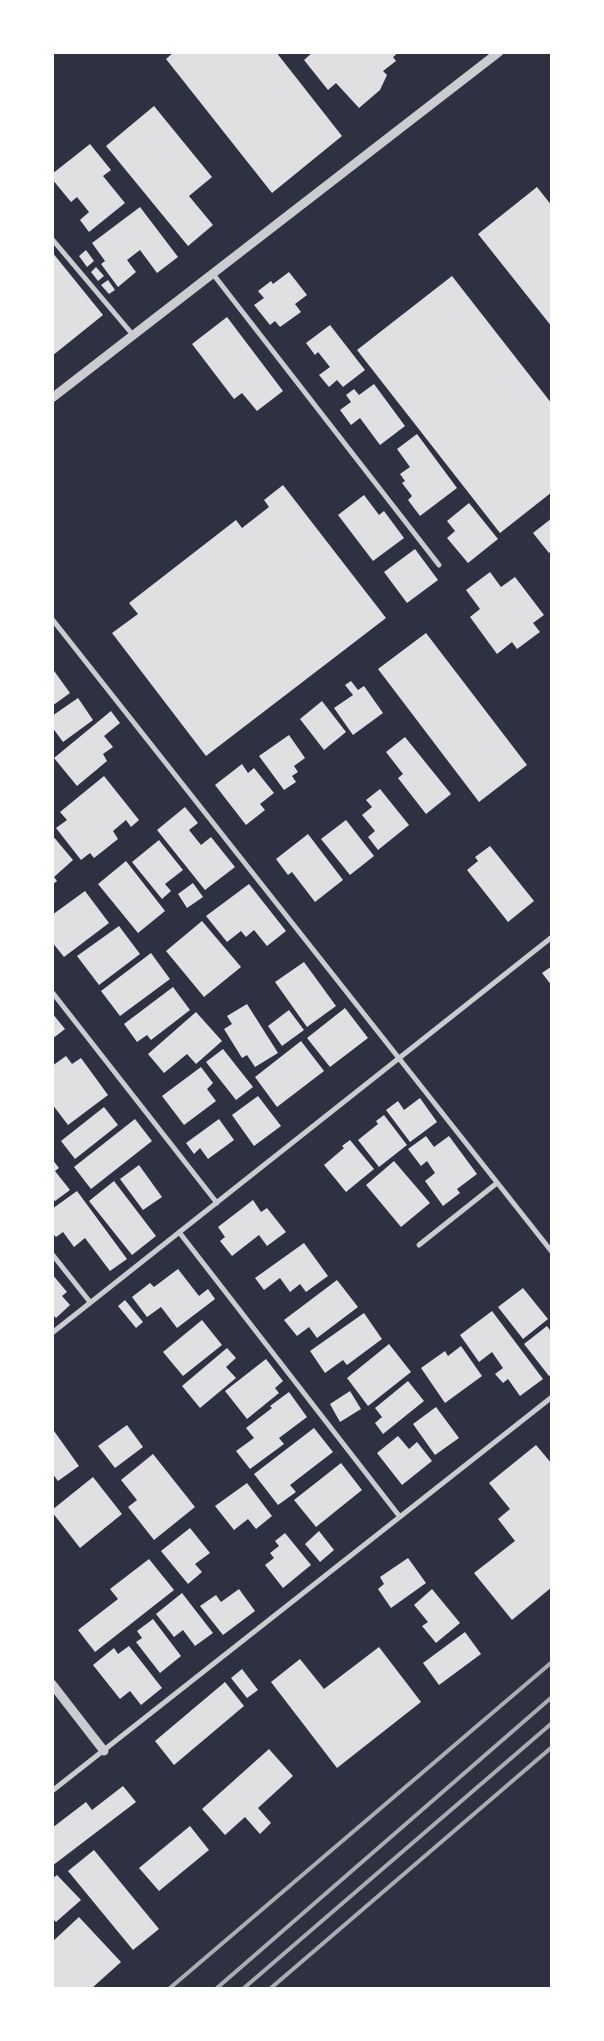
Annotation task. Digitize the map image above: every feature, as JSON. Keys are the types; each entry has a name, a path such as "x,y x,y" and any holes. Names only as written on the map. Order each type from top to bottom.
{"street":[{"path":"52,398 499,52"},
{"path":"52,239 133,335"},
{"path":"213,274 439,565"},
{"path":"52,620 552,1252"},
{"path":"52,1333 552,937"},
{"path":"52,992 217,1203"},
{"path":"419,1245 497,1183"},
{"path":"179,1232 400,1517"},
{"path":"52,1254 90,1302"},
{"path":"52,1791 552,1397"},
{"path":"52,1684 104,1751"}],"building":[{"path":"174,52 276,52 342,136 272,193 166,59"},
{"path":"313,52 399,52 393,57 396,61 383,71 387,75 380,90 359,108 336,83 328,90 304,60"},
{"path":"154,106 212,177 189,196 213,225 188,246 106,146"},
{"path":"90,144 111,170 103,176 125,203 89,232 80,220 89,212 77,197 71,202 52,179 52,174"},
{"path":"537,187 552,206 552,327 478,234"},
{"path":"140,207 178,257 157,273 140,250 127,260 136,272 118,287 101,264 105,261 92,243"},
{"path":"86,250 94,261 87,267 79,256"},
{"path":"52,252 103,315 52,356"},
{"path":"96,267 104,276 98,281 91,272"},
{"path":"289,272 307,295 295,304 301,312 280,327 275,321 270,325 254,305 264,298 258,291 271,281 273,284"},
{"path":"452,276 552,404 552,492 500,533 357,350"},
{"path":"108,280 115,290 109,294 101,285"},
{"path":"227,317 283,391 257,411 242,393 234,399 192,344"},
{"path":"330,325 365,370 343,387 337,380 329,387 319,375 330,367 318,352 315,355 306,343"},
{"path":"374,384 405,426 380,445 360,418 351,425 340,410 351,402 346,395 354,389 359,395"},
{"path":"417,434 457,488 420,516 408,500 412,496 402,483 405,481 400,474 410,467 397,449"},
{"path":"283,485 386,618 206,756 112,633 138,614 129,603 236,520 242,528 269,507 264,500"},
{"path":"364,495 379,515 384,511 404,538 373,561 338,515"},
{"path":"469,503 498,539 468,563 447,538 455,531 447,521"},
{"path":"552,518 552,551 549,553 533,533"},
{"path":"415,549 438,580 407,603 384,572"},
{"path":"490,572 501,587 515,577 544,615 533,623 540,632 517,649 512,642 497,654 470,617 480,609 466,590"},
{"path":"426,633 527,765 479,802 378,669"},
{"path":"52,668 70,693 52,706"},
{"path":"351,681 358,690 364,686 383,713 353,735 334,708 353,695 345,685"},
{"path":"78,698 93,720 63,742 52,727 52,716"},
{"path":"322,701 346,732 324,750 300,719"},
{"path":"111,711 120,723 104,736 113,747 103,754 107,761 77,786 54,758"},
{"path":"289,735 305,758 294,766 298,772 292,776 296,782 284,790 259,756"},
{"path":"405,737 451,794 426,814 398,778 403,774 386,752"},
{"path":"242,764 248,773 254,768 274,793 260,804 265,810 246,825 215,785"},
{"path":"104,776 139,820 131,827 126,820 113,831 118,839 94,858 90,853 81,860 56,828 67,820 60,812"},
{"path":"380,789 409,825 378,850 368,837 375,831 362,815 372,807 366,800"},
{"path":"185,807 198,823 189,830 201,845 211,837 235,867 205,890 157,830"},
{"path":"346,820 374,856 350,875 321,839"},
{"path":"308,834 343,880 315,902 292,872 288,875 276,859"},
{"path":"52,835 73,860 54,877 57,881 52,885"},
{"path":"159,840 183,870 165,884 171,891 162,899 132,862"},
{"path":"490,846 534,901 508,922 467,870 478,861 475,857"},
{"path":"126,861 165,911 138,933 98,884"},
{"path":"193,883 203,897 187,908 178,894"},
{"path":"249,884 286,931 267,946 254,930 246,937 241,931 227,942 206,916"},
{"path":"85,891 109,923 64,957 52,942 52,915"},
{"path":"202,921 241,967 204,997 166,951"},
{"path":"119,926 140,954 99,985 77,956"},
{"path":"151,953 170,979 120,1016 101,991"},
{"path":"304,962 336,1006 307,1027 275,982"},
{"path":"552,966 552,986 542,973"},
{"path":"173,987 190,1010 151,1040 147,1035 137,1042 124,1024"},
{"path":"247,1004 278,1053 255,1067 247,1055 242,1058 224,1029 232,1024 227,1016"},
{"path":"345,1008 368,1038 330,1067 307,1038"},
{"path":"289,1010 304,1030 282,1046 268,1026"},
{"path":"196,1012 222,1041 196,1064 187,1054 164,1073 148,1054"},
{"path":"52,1013 65,1029 52,1039"},
{"path":"301,1041 324,1071 277,1107 255,1077"},
{"path":"223,1049 253,1087 236,1100 206,1062"},
{"path":"66,1056 72,1064 81,1058 108,1095 68,1125 52,1104 52,1066"},
{"path":"201,1067 213,1083 207,1089 216,1101 184,1125 162,1096"},
{"path":"258,1096 281,1126 254,1146 232,1115"},
{"path":"420,1098 437,1122 410,1142 386,1110 398,1101 404,1110"},
{"path":"104,1107 118,1125 75,1159 61,1141"},
{"path":"384,1115 407,1145 379,1167 358,1140 378,1124 376,1121"},
{"path":"135,1119 152,1141 91,1189 74,1167"},
{"path":"219,1119 234,1140 208,1159 200,1148 194,1154 186,1143"},
{"path":"426,1136 434,1147 449,1136 477,1174 457,1189 460,1193 443,1206 425,1181 435,1173 427,1161 421,1166 408,1149"},
{"path":"350,1140 374,1169 346,1192 324,1165 344,1148 342,1146"},
{"path":"52,1159 59,1168 55,1171 70,1190 55,1201 52,1199"},
{"path":"394,1161 430,1203 401,1227 366,1185"},
{"path":"139,1165 162,1197 143,1210 120,1179"},
{"path":"114,1181 156,1236 132,1255 89,1201"},
{"path":"77,1191 127,1259 110,1271 85,1238 74,1247 63,1232 56,1237 52,1233 52,1209"},
{"path":"253,1200 261,1212 267,1208 286,1232 267,1246 259,1235 232,1256 220,1241 225,1237 218,1227"},
{"path":"304,1243 328,1276 306,1292 300,1284 290,1292 280,1278 264,1290 255,1278"},
{"path":"178,1269 199,1296 208,1289 215,1299 177,1328 161,1307 147,1317 132,1297 150,1283 154,1287"},
{"path":"52,1274 67,1292 62,1296 70,1305 56,1318 52,1314"},
{"path":"337,1280 358,1307 317,1338 309,1327 297,1336 284,1320"},
{"path":"523,1288 548,1319 523,1339 498,1307"},
{"path":"125,1300 143,1322 136,1328 118,1306"},
{"path":"492,1311 543,1379 520,1396 508,1379 503,1383 495,1374 503,1368 492,1352 479,1362 460,1335"},
{"path":"364,1313 382,1339 347,1365 343,1360 325,1373 310,1351"},
{"path":"202,1320 222,1345 183,1376 163,1352"},
{"path":"547,1326 552,1333 552,1374 549,1376 524,1344"},
{"path":"389,1344 411,1372 368,1406 347,1378"},
{"path":"461,1346 482,1376 445,1403 421,1368 445,1351 448,1356"},
{"path":"227,1348 236,1358 226,1367 236,1378 200,1408 182,1386"},
{"path":"266,1359 283,1381 275,1388 279,1393 247,1419 225,1391"},
{"path":"408,1381 424,1401 383,1434 375,1423 382,1417 375,1408"},
{"path":"350,1391 361,1409 340,1422 330,1404"},
{"path":"289,1392 307,1417 279,1438 284,1444 250,1469 236,1451 254,1438 246,1428"},
{"path":"436,1407 459,1438 435,1455 413,1424"},
{"path":"127,1425 143,1447 115,1468 98,1446"},
{"path":"314,1428 333,1452 290,1485 296,1492 278,1505 254,1474"},
{"path":"54,1431 79,1466 58,1481 52,1473"},
{"path":"398,1436 409,1449 417,1442 432,1461 402,1485 377,1453"},
{"path":"536,1445 552,1464 552,1587 512,1620 474,1573 515,1541 498,1519 510,1509 489,1483"},
{"path":"153,1454 195,1507 154,1540 128,1507 137,1500 121,1480"},
{"path":"341,1463 362,1490 316,1527 294,1500"},
{"path":"93,1477 122,1514 80,1548 52,1510"},
{"path":"247,1483 272,1516 256,1529 248,1519 234,1530 215,1506"},
{"path":"190,1528 210,1553 195,1564 202,1572 188,1584 161,1551"},
{"path":"319,1531 334,1550 320,1562 305,1544"},
{"path":"285,1533 311,1565 283,1588 265,1565 274,1558 270,1553 279,1546 275,1541"},
{"path":"408,1558 426,1583 391,1608 378,1589 384,1584 380,1577"},
{"path":"149,1559 174,1590 95,1652 78,1630 118,1599 110,1589"},
{"path":"239,1589 255,1611 223,1635 200,1606 216,1595 221,1602"},
{"path":"432,1589 460,1623 436,1643 422,1626 428,1622 414,1605"},
{"path":"182,1593 213,1633 195,1646 183,1630 174,1637 156,1614"},
{"path":"153,1619 181,1656 160,1673 136,1642 142,1638 137,1631"},
{"path":"465,1632 481,1654 439,1685 423,1663"},
{"path":"129,1646 162,1688 141,1705 130,1691 120,1699 93,1665 114,1648 118,1654"},
{"path":"379,1647 421,1702 337,1768 271,1682 300,1659 324,1689"},
{"path":"242,1669 258,1690 247,1698 231,1678"},
{"path":"225,1682 244,1706 174,1765 155,1741"},
{"path":"269,1749 293,1776 258,1808 271,1823 260,1834 245,1817 225,1835 202,1809"},
{"path":"123,1786 136,1802 52,1866 52,1828 86,1802 92,1810"},
{"path":"190,1826 209,1850 159,1891 139,1868"},
{"path":"94,1850 159,1929 133,1950 68,1871"},
{"path":"57,1875 81,1900 56,1922 52,1918 52,1879"},
{"path":"79,1917 121,1962 92,1988 52,1988 52,1942"}],"railway":[{"path":"170,1988 552,1662"},
{"path":"217,1988 552,1697"},
{"path":"244,1988 552,1723"},
{"path":"271,1988 552,1747"}]}
